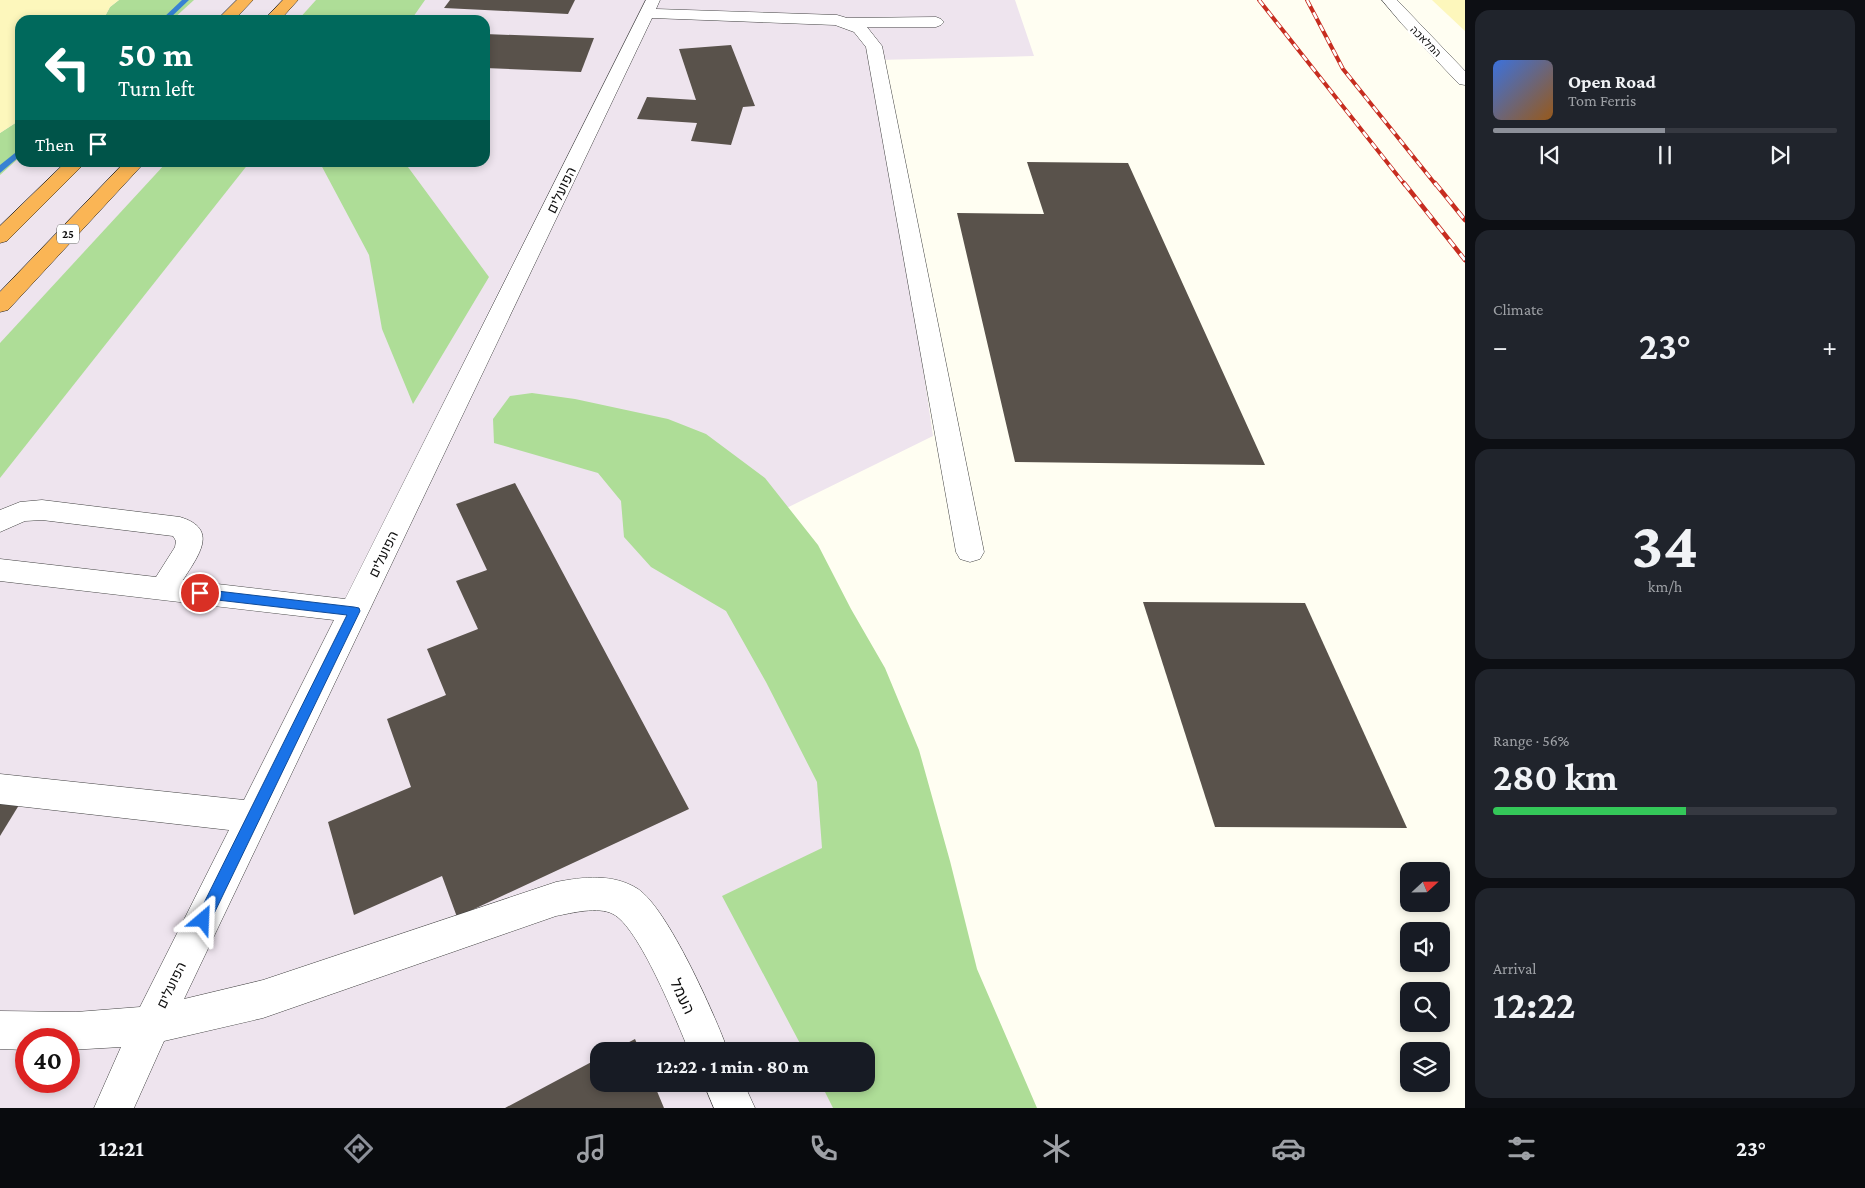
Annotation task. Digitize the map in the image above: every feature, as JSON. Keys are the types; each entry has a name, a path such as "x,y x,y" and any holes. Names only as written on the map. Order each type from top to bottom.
{"highway":[{"path":"230,15 246,0"},
{"path":"277,15 291,0"},
{"path":"0,237 73,167"},
{"name":"25","path":"0,305 131,167"}],"street":[{"name":"המלאכה","path":"1389,0 1465,80"},
{"path":"650,7 837,20 860,29 874,46 970,552"},
{"name":"הפועלים","path":"114,1108 152,1024 650,7"},
{"path":"847,23 936,22"},
{"path":"0,522 20,512 42,510 180,527 189,534 189,545 163,589"},
{"path":"0,570 354,611"},
{"path":"0,789 255,816"},
{"name":"העמל","path":"0,1030 66,1032 152,1024 263,999 556,900 582,894 607,894 626,901 642,916 657,940 705,1042"},
{"path":"728,1092 735,1108"}],"shaded area":[{"path":"0,0 1015,0 1034,56 878,60 933,436 750,526 980,1108 0,1108"}],"green space":[{"path":"119,0 194,0 178,15 106,15 110,7"},
{"path":"316,0 425,0 414,15 302,15"},
{"path":"15,123 15,162 0,175 0,133"},
{"path":"162,167 246,167 0,478 0,343"},
{"path":"322,167 408,167 489,277 413,404 382,329 369,255"},
{"path":"532,393 575,399 668,419 706,434 765,478 818,545 851,609 885,668 919,750 950,861 977,969 1037,1108 833,1108 825,1092 875,1092 875,1042 799,1042 722,896 822,848 817,782 766,682 726,611 651,567 624,537 621,501 598,473 494,443 493,419 510,396"}],"sand":[{"path":"0,0 119,0 110,7 106,15 15,15 15,123 0,133"},
{"path":"1432,0 1465,0 1465,31"}],"building":[{"path":"450,0 575,0 568,14 444,8"},
{"path":"490,34 594,38 581,72 490,68"},
{"path":"731,45 755,106 743,107 731,145 691,141 697,123 637,119 647,97 696,100 679,49"},
{"path":"1027,162 1128,163 1265,465 1015,462 957,213 1044,214"},
{"path":"515,483 689,809 457,917 442,876 354,915 328,822 411,787 387,719 446,695 427,649 478,629 456,581 487,570 456,504"},
{"path":"1143,602 1305,603 1407,828 1215,827"},
{"path":"0,803 19,805 0,836"},
{"path":"590,1063 590,1092 657,1092 664,1108 505,1108"}],"waterway":[{"path":"170,15 186,0"},
{"path":"0,170 15,156"}],"railway":[{"path":"1259,0 1405,185"},
{"path":"1307,0 1343,69 1436,185"},
{"path":"1404,183 1465,260"},
{"path":"1435,183 1465,220"}],"route":[{"path":"200,593 354,611 203,920"}]}
